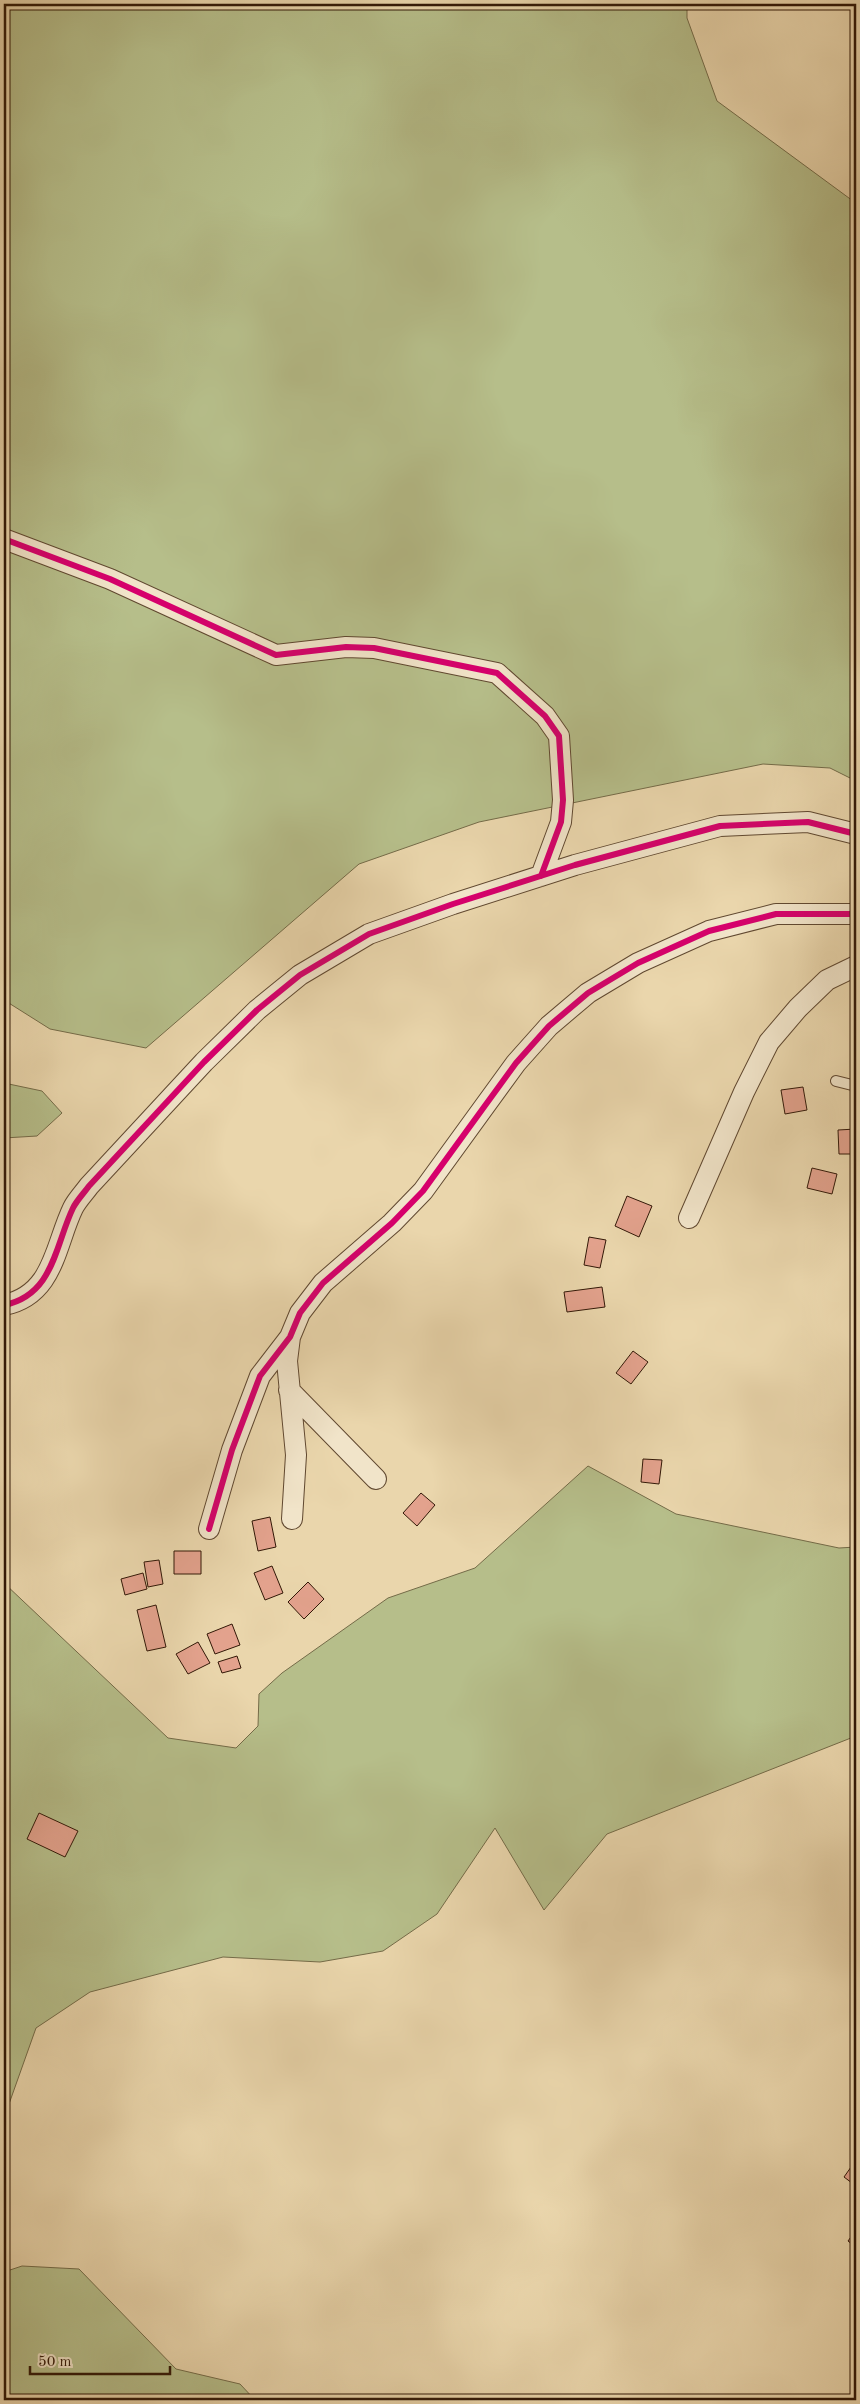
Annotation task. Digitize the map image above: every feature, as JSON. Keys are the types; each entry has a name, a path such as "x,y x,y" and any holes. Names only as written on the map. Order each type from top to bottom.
{"street":[{"path":"4,539 110,579 276,655 346,647 374,648 497,672 545,716 559,736 563,800 561,822 540,876"},
{"path":"4,1305 22,1298 34,1290 46,1276 56,1259 74,1207 89,1186 204,1062 258,1010 300,975 369,934 540,876 720,826 808,822 856,834"},
{"path":"209,1530 232,1450 260,1376 290,1337 300,1313 323,1283 392,1222 422,1191 529,1046 549,1026 588,994 638,963 709,931 776,914 856,914"},
{"path":"688,1218 744,1092 769,1042 798,1008 827,980 856,966"},
{"path":"290,1337 287,1361 296,1455 292,1519"},
{"path":"289,1390 376,1479"}],"lane":[{"path":"836,1081 856,1086"}],"green space":[{"path":"4,4 687,4 687,18 717,101 853,201 854,354 856,356 856,781 830,768 763,764 479,822 359,864 146,1048 50,1029 4,1000"},
{"path":"4,1083 42,1091 62,1113 37,1136 4,1138"},
{"path":"588,1466 676,1514 839,1548 856,1547 856,1736 607,1834 544,1910 495,1828 437,1914 383,1951 320,1962 223,1957 90,1992 36,2028 4,2118 4,1583 168,1738 236,1748 258,1726 259,1694 282,1673 388,1598 475,1568"},
{"path":"22,2266 79,2269 176,2369 240,2384 255,2400 4,2400 4,2272"}],"building":[{"path":"803,1087 807,1110 785,1114 781,1090"},
{"path":"856,1129 856,1154 839,1154 838,1130"},
{"path":"812,1168 837,1174 832,1194 807,1188"},
{"path":"627,1196 652,1206 639,1237 615,1226"},
{"path":"589,1237 606,1240 600,1268 584,1265"},
{"path":"602,1287 605,1307 567,1312 564,1292"},
{"path":"633,1351 648,1362 631,1384 616,1373"},
{"path":"643,1459 662,1460 659,1484 641,1482"},
{"path":"421,1493 435,1505 417,1526 403,1513"},
{"path":"270,1517 276,1547 258,1551 252,1521"},
{"path":"174,1551 201,1551 201,1574 174,1574"},
{"path":"159,1560 163,1584 148,1587 144,1562"},
{"path":"272,1566 283,1593 265,1600 254,1573"},
{"path":"143,1573 147,1589 125,1595 121,1579"},
{"path":"308,1582 324,1599 304,1619 288,1602"},
{"path":"156,1605 166,1647 147,1651 137,1610"},
{"path":"232,1624 240,1645 215,1654 207,1634"},
{"path":"198,1642 210,1663 188,1674 176,1654"},
{"path":"237,1656 241,1668 222,1673 218,1662"},
{"path":"39,1813 78,1831 65,1857 27,1839"},
{"path":"856,2160 856,2186 844,2177"},
{"path":"856,2230 856,2247 848,2241"}],"cycle path":[{"path":"4,539 110,579 276,655 346,647 374,648 497,673 545,716 559,736 563,800 561,822 541,876"},
{"path":"4,1305 21,1299 33,1291 43,1280 73,1208 79,1199 204,1062 257,1010 300,975 369,934 453,904 575,865 720,826 808,822 856,834"},
{"path":"209,1529 232,1450 260,1376 290,1337 300,1313 323,1283 392,1223 423,1191 516,1063 549,1026 588,993 638,963 709,931 776,914 856,914"}]}
